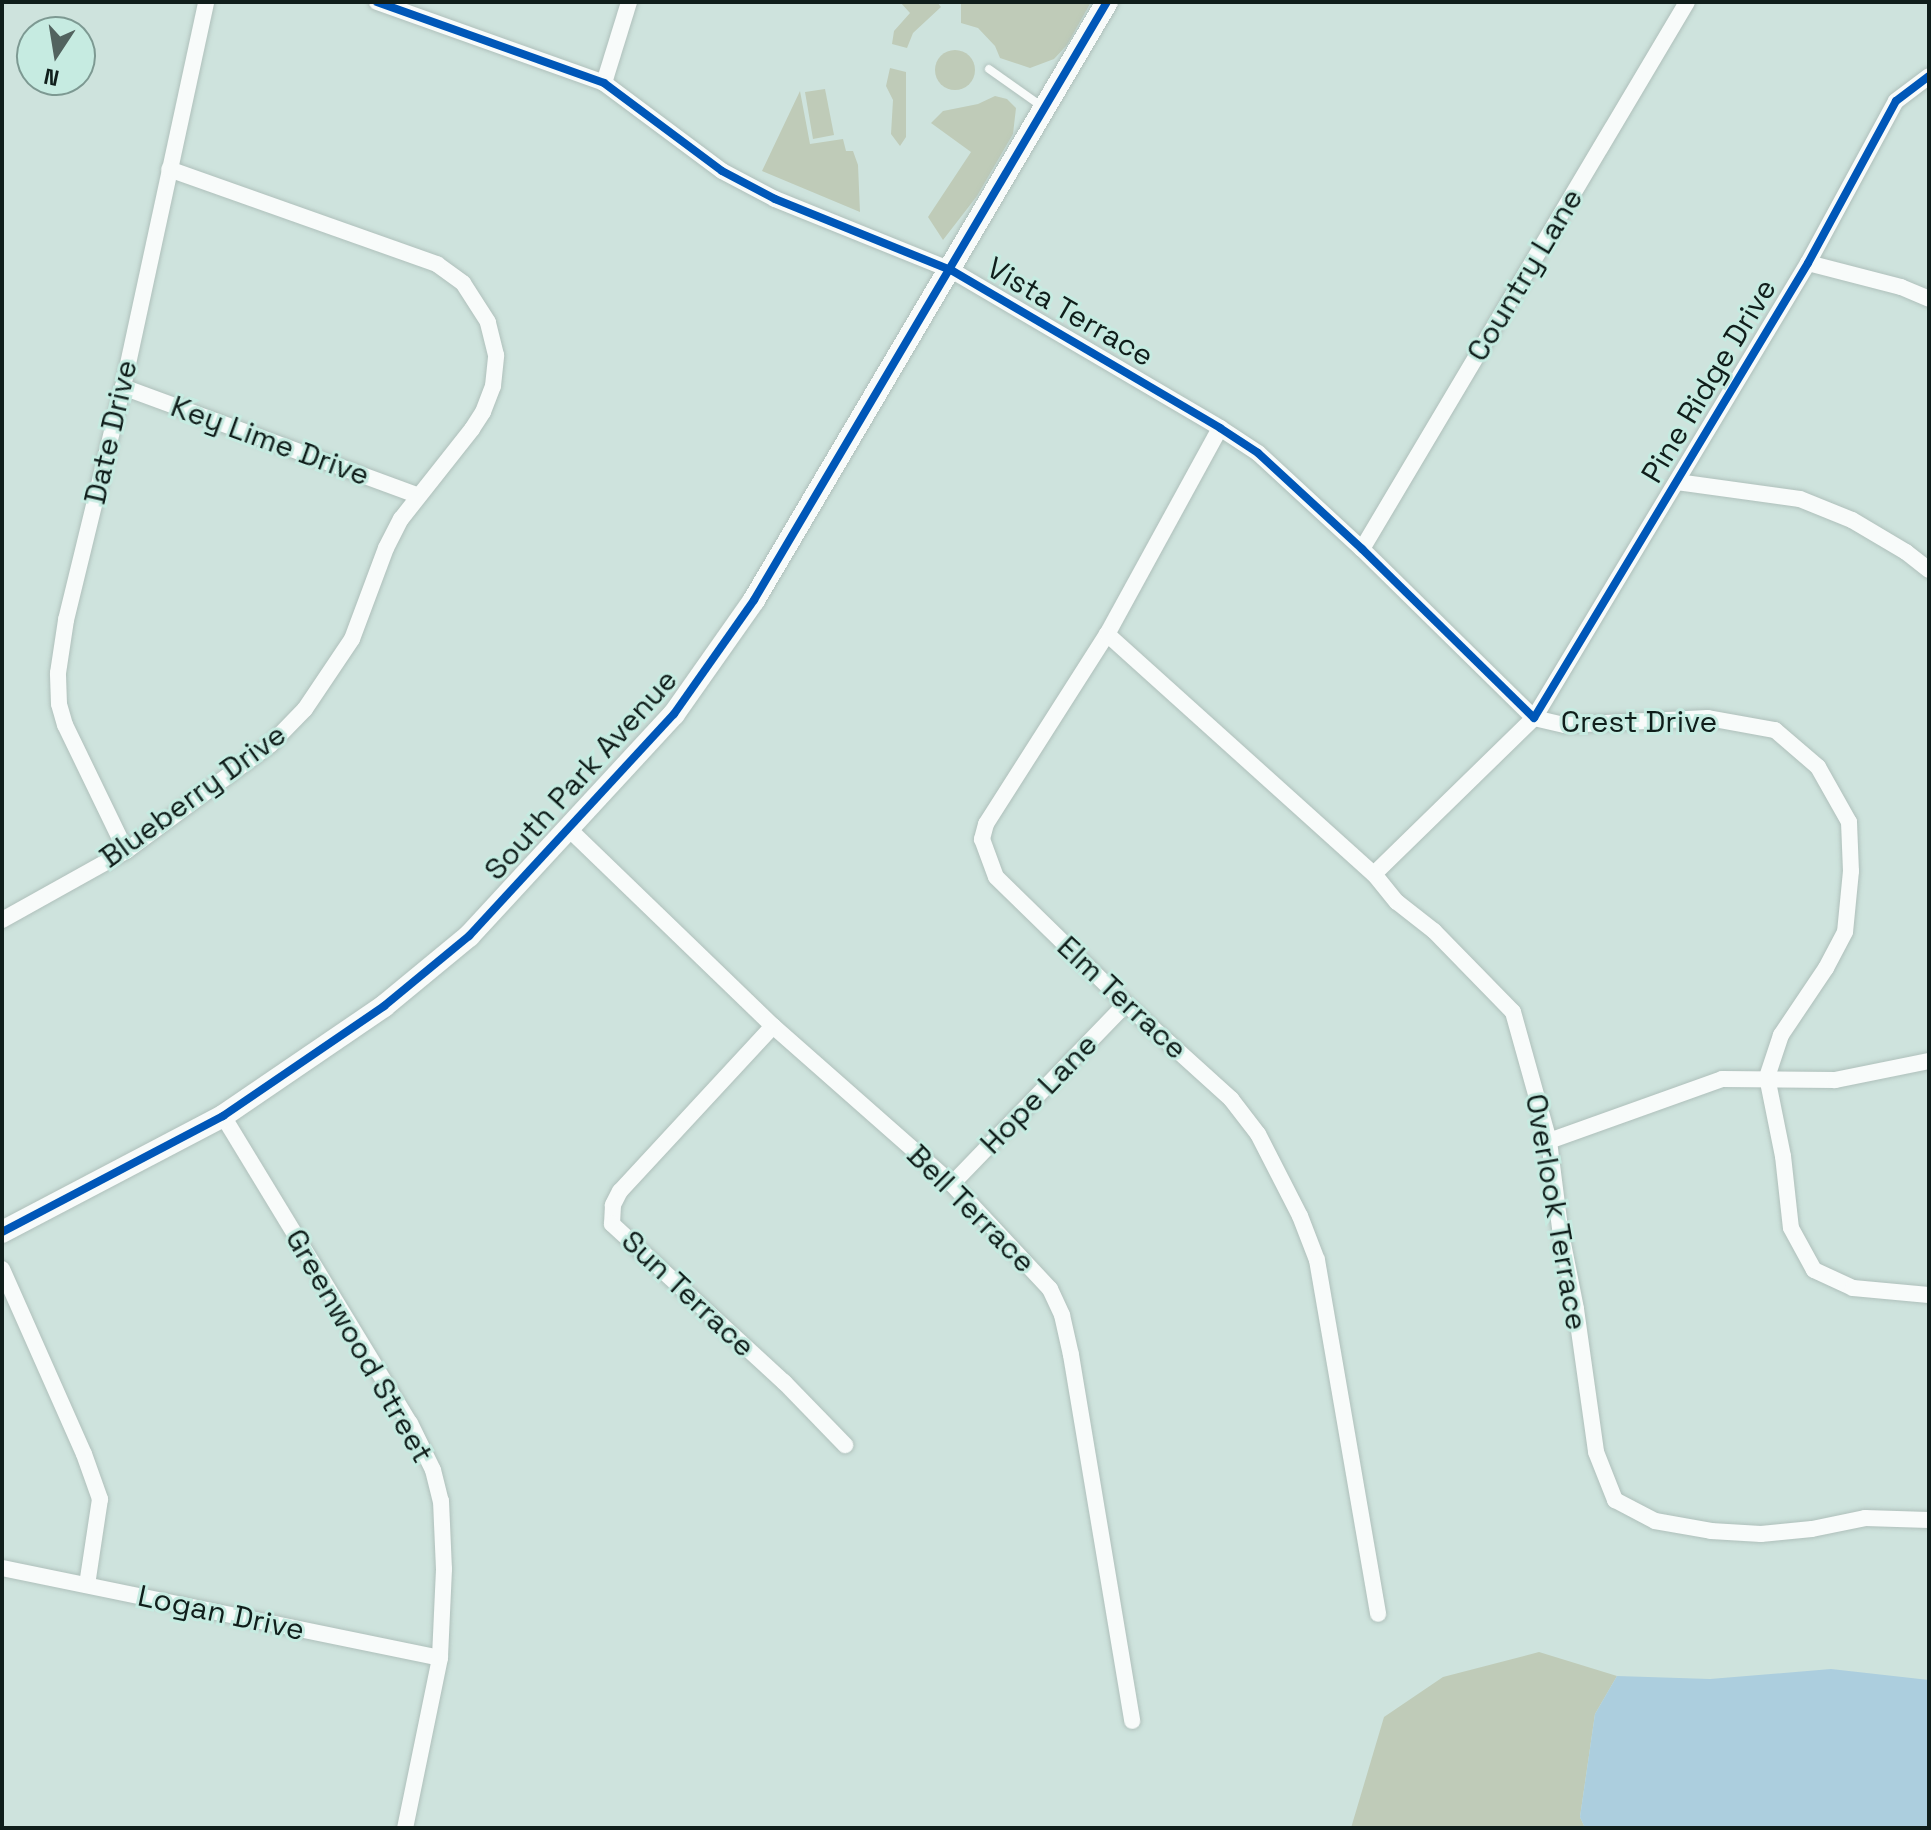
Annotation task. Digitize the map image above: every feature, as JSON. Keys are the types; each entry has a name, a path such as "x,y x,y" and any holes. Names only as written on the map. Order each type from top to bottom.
{"street":[{"name":"Date Drive","path":"126,851 65,725 58,690 66,620 123,387 206,2"},
{"path":"604,83 629,2"},
{"name":"South Park Avenue","path":"2,1232 223,1116 408,986 469,936 570,830 674,714 754,600 1107,2"},
{"name":"Country Lane","path":"1362,549 1687,2"},
{"name":"Vista Terrace","path":"387,4 604,83 722,171 775,199 951,270 1220,428 1258,453 1362,549 1534,718"},
{"name":"Pine Ridge Drive","path":"1534,718 1808,263 1896,101 1929,76"},
{"name":"Blueberry Drive","path":"2,920 126,851 270,745 305,709 352,639 386,548 416,495 472,429 490,398 496,370 495,336 474,297 453,275 420,257 169,169"},
{"path":"1808,263 1901,287 1929,299"},
{"name":"Key Lime Drive","path":"123,387 416,495"},
{"name":"Elm Terrace","path":"1220,428 1107,634 986,824 982,839 996,877 1126,1004 1231,1099 1258,1134 1300,1216 1317,1260 1378,1614"},
{"path":"1677,482 1800,499 1852,520 1906,552 1929,570"},
{"name":"Overlook Terrace","path":"1107,634 1374,874 1397,902 1434,931 1513,1012 1549,1141 1596,1452 1615,1500 1655,1521 1711,1531 1761,1534 1812,1529 1865,1518 1929,1520"},
{"name":"Crest Drive","path":"1374,874 1534,718 1565,725 1708,718 1775,730 1818,767 1849,822 1851,871 1845,932 1826,968 1781,1035 1767,1077"},
{"name":"Bell Terrace","path":"570,830 773,1026 952,1184 1050,1289 1062,1315 1132,1721"},
{"name":"Hope Lane","path":"952,1184 1126,1004"},
{"name":"Sun Terrace","path":"773,1026 620,1191 613,1205 612,1224 784,1382 845,1445"},
{"path":"1549,1141 1722,1079 1835,1080 1929,1061"},
{"path":"1767,1077 1783,1156 1791,1228 1814,1270 1853,1288 1929,1295"},
{"name":"Greenwood Street","path":"223,1116 410,1423 433,1470 441,1501 444,1535 440,1658 405,1828"},
{"path":"2,1269 84,1454 100,1499 87,1585"},
{"name":"Logan Drive","path":"2,1568 440,1658"}],"lane":[{"path":"989,69 1045,108"}],"green space":[{"path":"900,2 937,2 941,7 913,33 907,48 892,44 894,31 910,13"},
{"path":"961,2 1091,2 1067,45 1054,59 1030,68 1000,58 995,46 978,28 961,23"},
{"path":"955,50 969,56 975,70 969,84 955,90 941,84 935,70 941,56"},
{"path":"890,68 906,72 906,137 900,146 891,134 893,100 886,86"},
{"path":"825,89 834,135 813,139 805,92"},
{"path":"800,91 810,144 843,139 846,151 853,151 858,165 860,212 762,171"},
{"path":"995,96 1007,99 1016,108 1013,134 977,196 943,240 928,217 971,152 931,123 943,111 978,104"},
{"path":"1539,1652 1617,1676 1595,1714 1580,1817 1585,1828 1351,1828 1384,1717 1443,1677"}],"water":[{"path":"1831,1669 1929,1680 1929,1828 1585,1828 1580,1817 1595,1714 1617,1676 1710,1679"}],"cycle path":[{"path":"377,2 604,83 722,171 775,199 951,270 1220,428 1258,453 1362,549 1534,718 1808,263 1896,101 1929,76"},
{"path":"2,1232 223,1116 384,1006 469,936 674,714 754,600 1107,2"}]}
